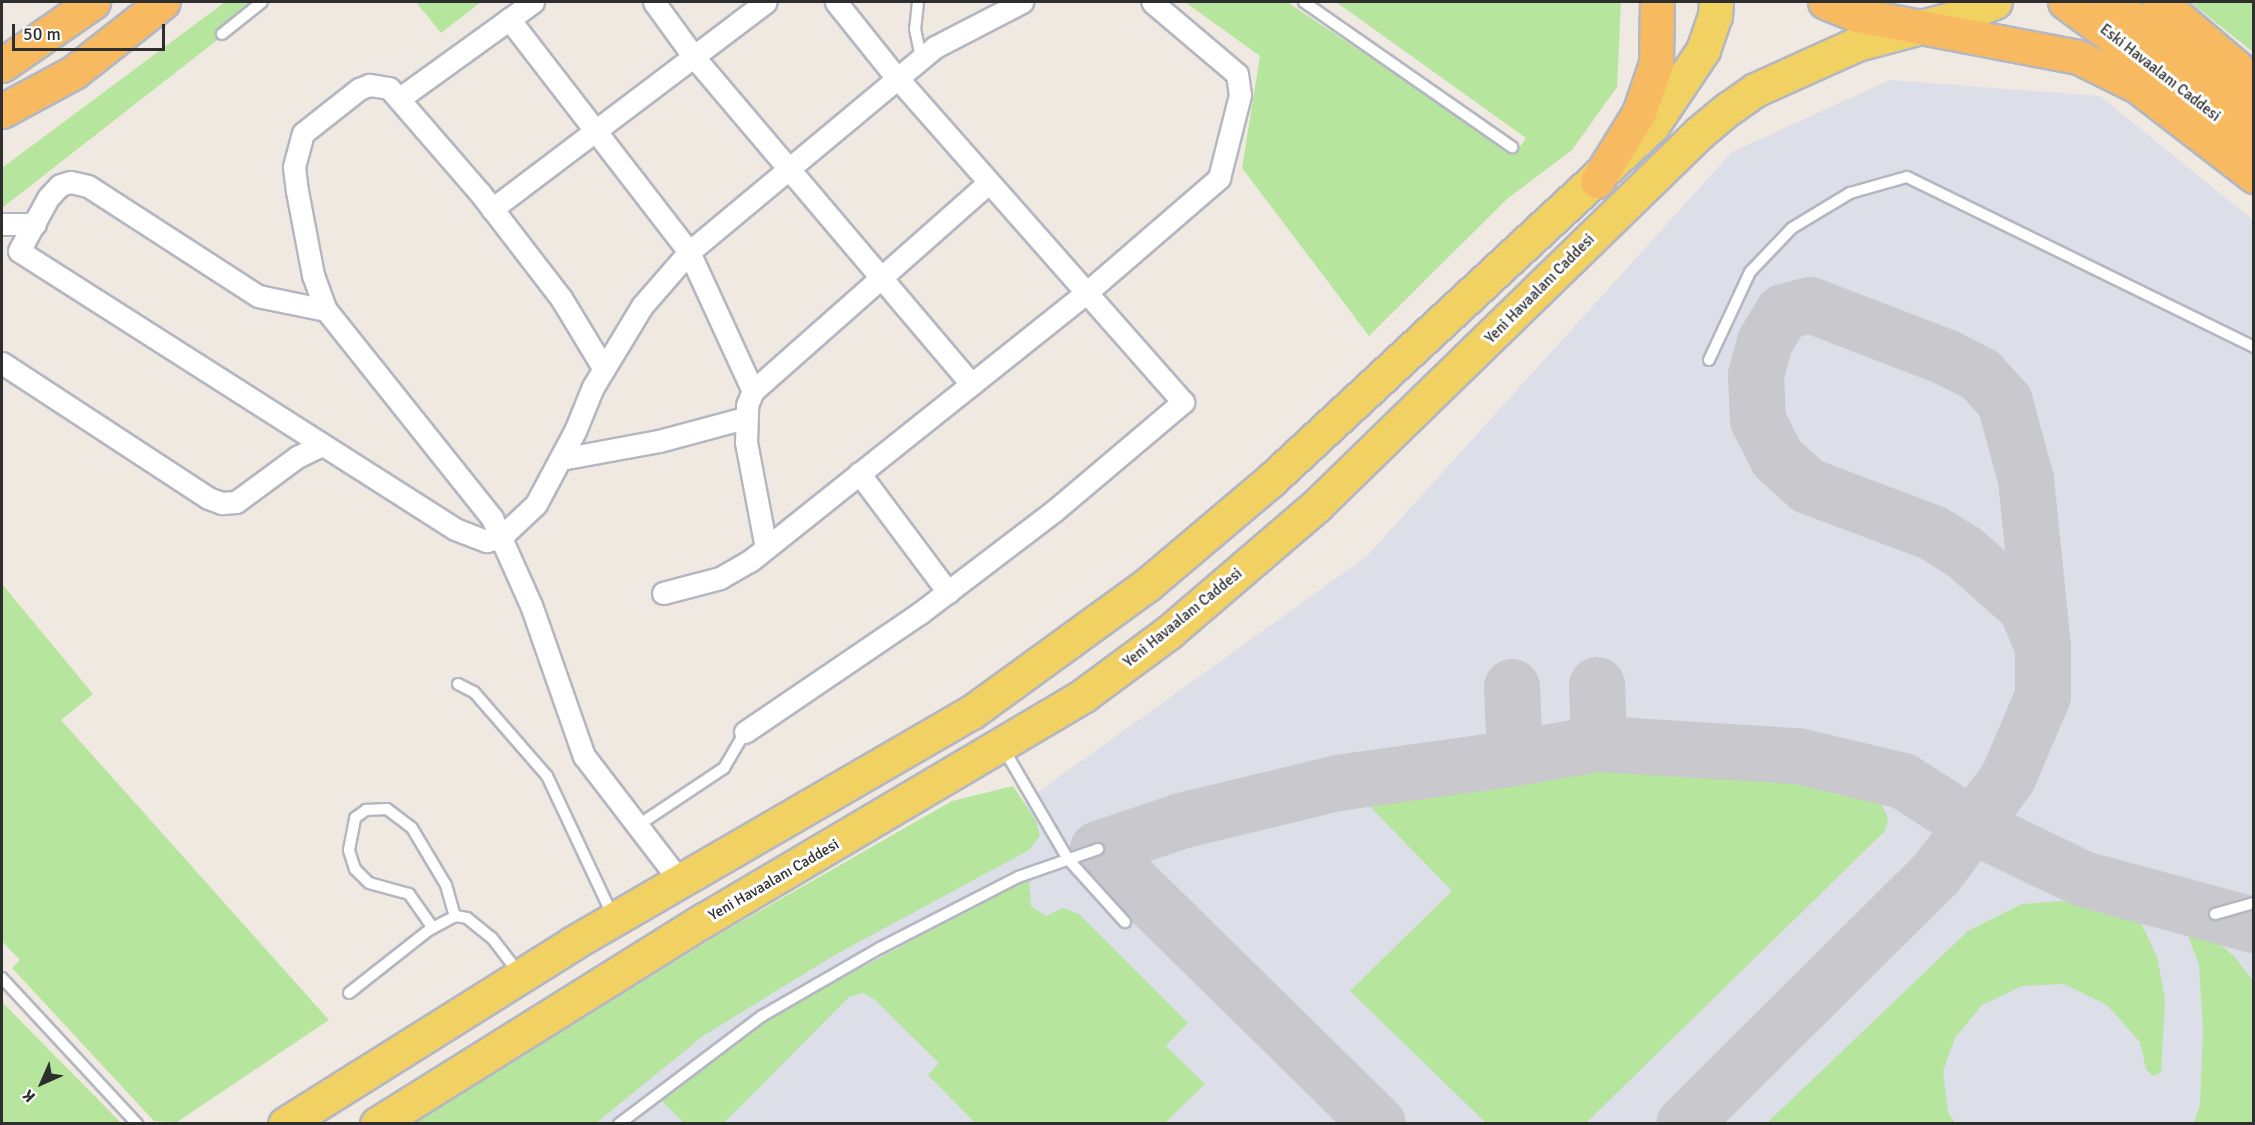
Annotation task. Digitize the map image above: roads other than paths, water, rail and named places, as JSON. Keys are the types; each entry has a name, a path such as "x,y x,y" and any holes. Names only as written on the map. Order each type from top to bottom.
{"highway":[{"path":"2,65 93,2"},
{"path":"2,111 74,72 163,2"},
{"path":"1597,181 1639,113 1656,63 1657,2"},
{"path":"1825,2 1858,15 2078,57 2157,99 2253,176"},
{"name":"Eski Havaalanı Caddesi","path":"2065,2 2187,91 2253,147"},
{"name":"Eski Havaalanı Caddesi","path":"2112,2 2253,111"},
{"path":"2160,2 2251,74"}],"main road":[{"path":"285,1124 614,919 972,712 1148,584 1271,480 1597,181 1652,126 1689,75 1709,33 1716,2"},
{"name":"Yeni Havaalanı Caddesi","path":"377,1124 517,1034 704,920 1002,746 1084,695 1169,632 1269,547 1485,343 1698,133 1728,109 1808,64 1915,26 1955,18 1995,2"},
{"path":"680,881 704,920"},
{"path":"493,993 517,1034"}],"street":[{"path":"400,98 533,2"},
{"path":"654,2 694,57 790,165 971,384"},
{"path":"492,209 766,2"},
{"path":"745,732 948,592 1054,511 1183,402 896,78 836,2"},
{"path":"326,310 258,296 88,186 70,182 60,185 48,198 19,251 455,529 487,541 501,537 536,504 561,459 604,369 642,306 689,252 790,165 921,58 1022,2"},
{"path":"663,593 720,578 766,548 1086,293 1204,195 1219,178 1229,149 1240,95 1237,74 1152,2"},
{"path":"509,19 689,252 753,391"},
{"path":"604,369 561,298 492,209 400,98 382,85 359,89 303,133 296,149 294,167 302,229 326,310 492,518 537,621 584,756 680,881"},
{"path":"766,548 746,442 745,418 753,391 988,182"},
{"path":"2,224 35,224"},
{"path":"2,363 208,498 222,503 236,502 297,457 322,445"},
{"path":"561,459 659,441 745,418"},
{"path":"859,473 948,592"}],"lane":[{"path":"222,34 262,2"},
{"path":"918,2 915,29 921,58"},
{"path":"1304,2 1512,147"},
{"path":"1709,360 1750,272 1792,228 1850,193 1907,177 2253,347"},
{"path":"458,684 474,692 547,776 614,919"},
{"path":"637,826 724,768 745,732"},
{"path":"1002,746 1068,859 1125,922"},
{"path":"433,928 409,894 369,883 355,869 349,850 355,818 366,810 387,809 412,828 446,885 454,916"},
{"path":"619,1124 762,1016 880,948 1018,877 1098,849"},
{"path":"2215,914 2253,903"},
{"path":"349,993 433,928 454,916 467,918 492,938 521,976"},
{"path":"2,978 137,1124"}]}
